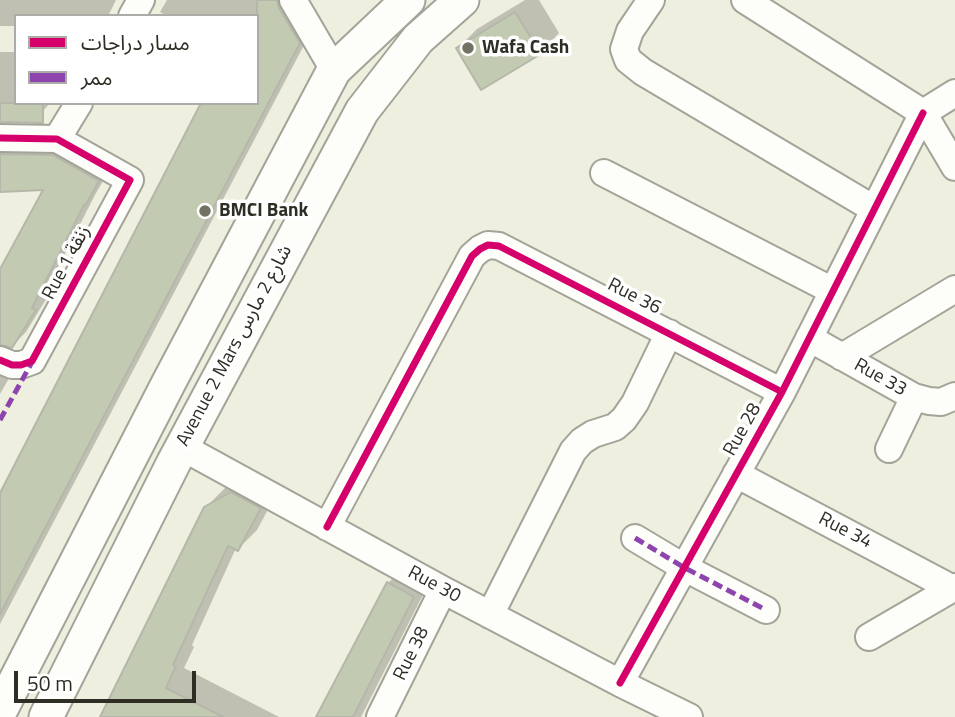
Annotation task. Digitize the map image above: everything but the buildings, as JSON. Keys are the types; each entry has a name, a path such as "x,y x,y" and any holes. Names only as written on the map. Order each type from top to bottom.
{"main road":[{"path":"0,711 334,70 408,0"},
{"name":"Avenue 2 Mars شارع 2 مارس","path":"46,717 182,447 362,111 418,39 462,0"}],"street":[{"path":"293,0 334,70"},
{"path":"651,0 630,31 624,49 628,60 643,72 874,209"},
{"path":"745,0 923,113 955,167"},
{"path":"923,113 955,93"},
{"path":"0,138 57,139 78,105"},
{"name":"Rue 28","path":"620,683 782,392 923,113"},
{"name":"Rue 1 زنقة","path":"0,360 12,365 32,361 131,180 57,139"},
{"path":"604,173 833,291"},
{"name":"Rue 36","path":"327,527 472,256 488,245 499,246 782,392"},
{"path":"842,357 955,289"},
{"path":"490,615 573,451 593,434 615,427 624,419 635,403 669,333"},
{"name":"Rue 33","path":"808,338 914,397 941,402 955,396"},
{"path":"889,449 914,397"},
{"name":"Rue 30","path":"182,447 443,590 685,716"},
{"name":"Rue 34","path":"736,474 954,588"},
{"path":"635,538 685,568 766,610"},
{"path":"869,637 954,588"},
{"name":"Rue 38","path":"380,717 443,590"}],"marked path":[{"path":"0,420 32,362"},
{"path":"635,538 685,568 766,610"}],"cycle path":[{"path":"620,683 782,392 923,113"},
{"path":"0,138 57,139 130,180 32,361 12,365 0,360"},
{"path":"327,527 472,256 488,245 499,246 782,392"}],"place":[{"name":"Wafa Cash","path":"468,48"},
{"name":"BMCI Bank","path":"205,211"}]}
